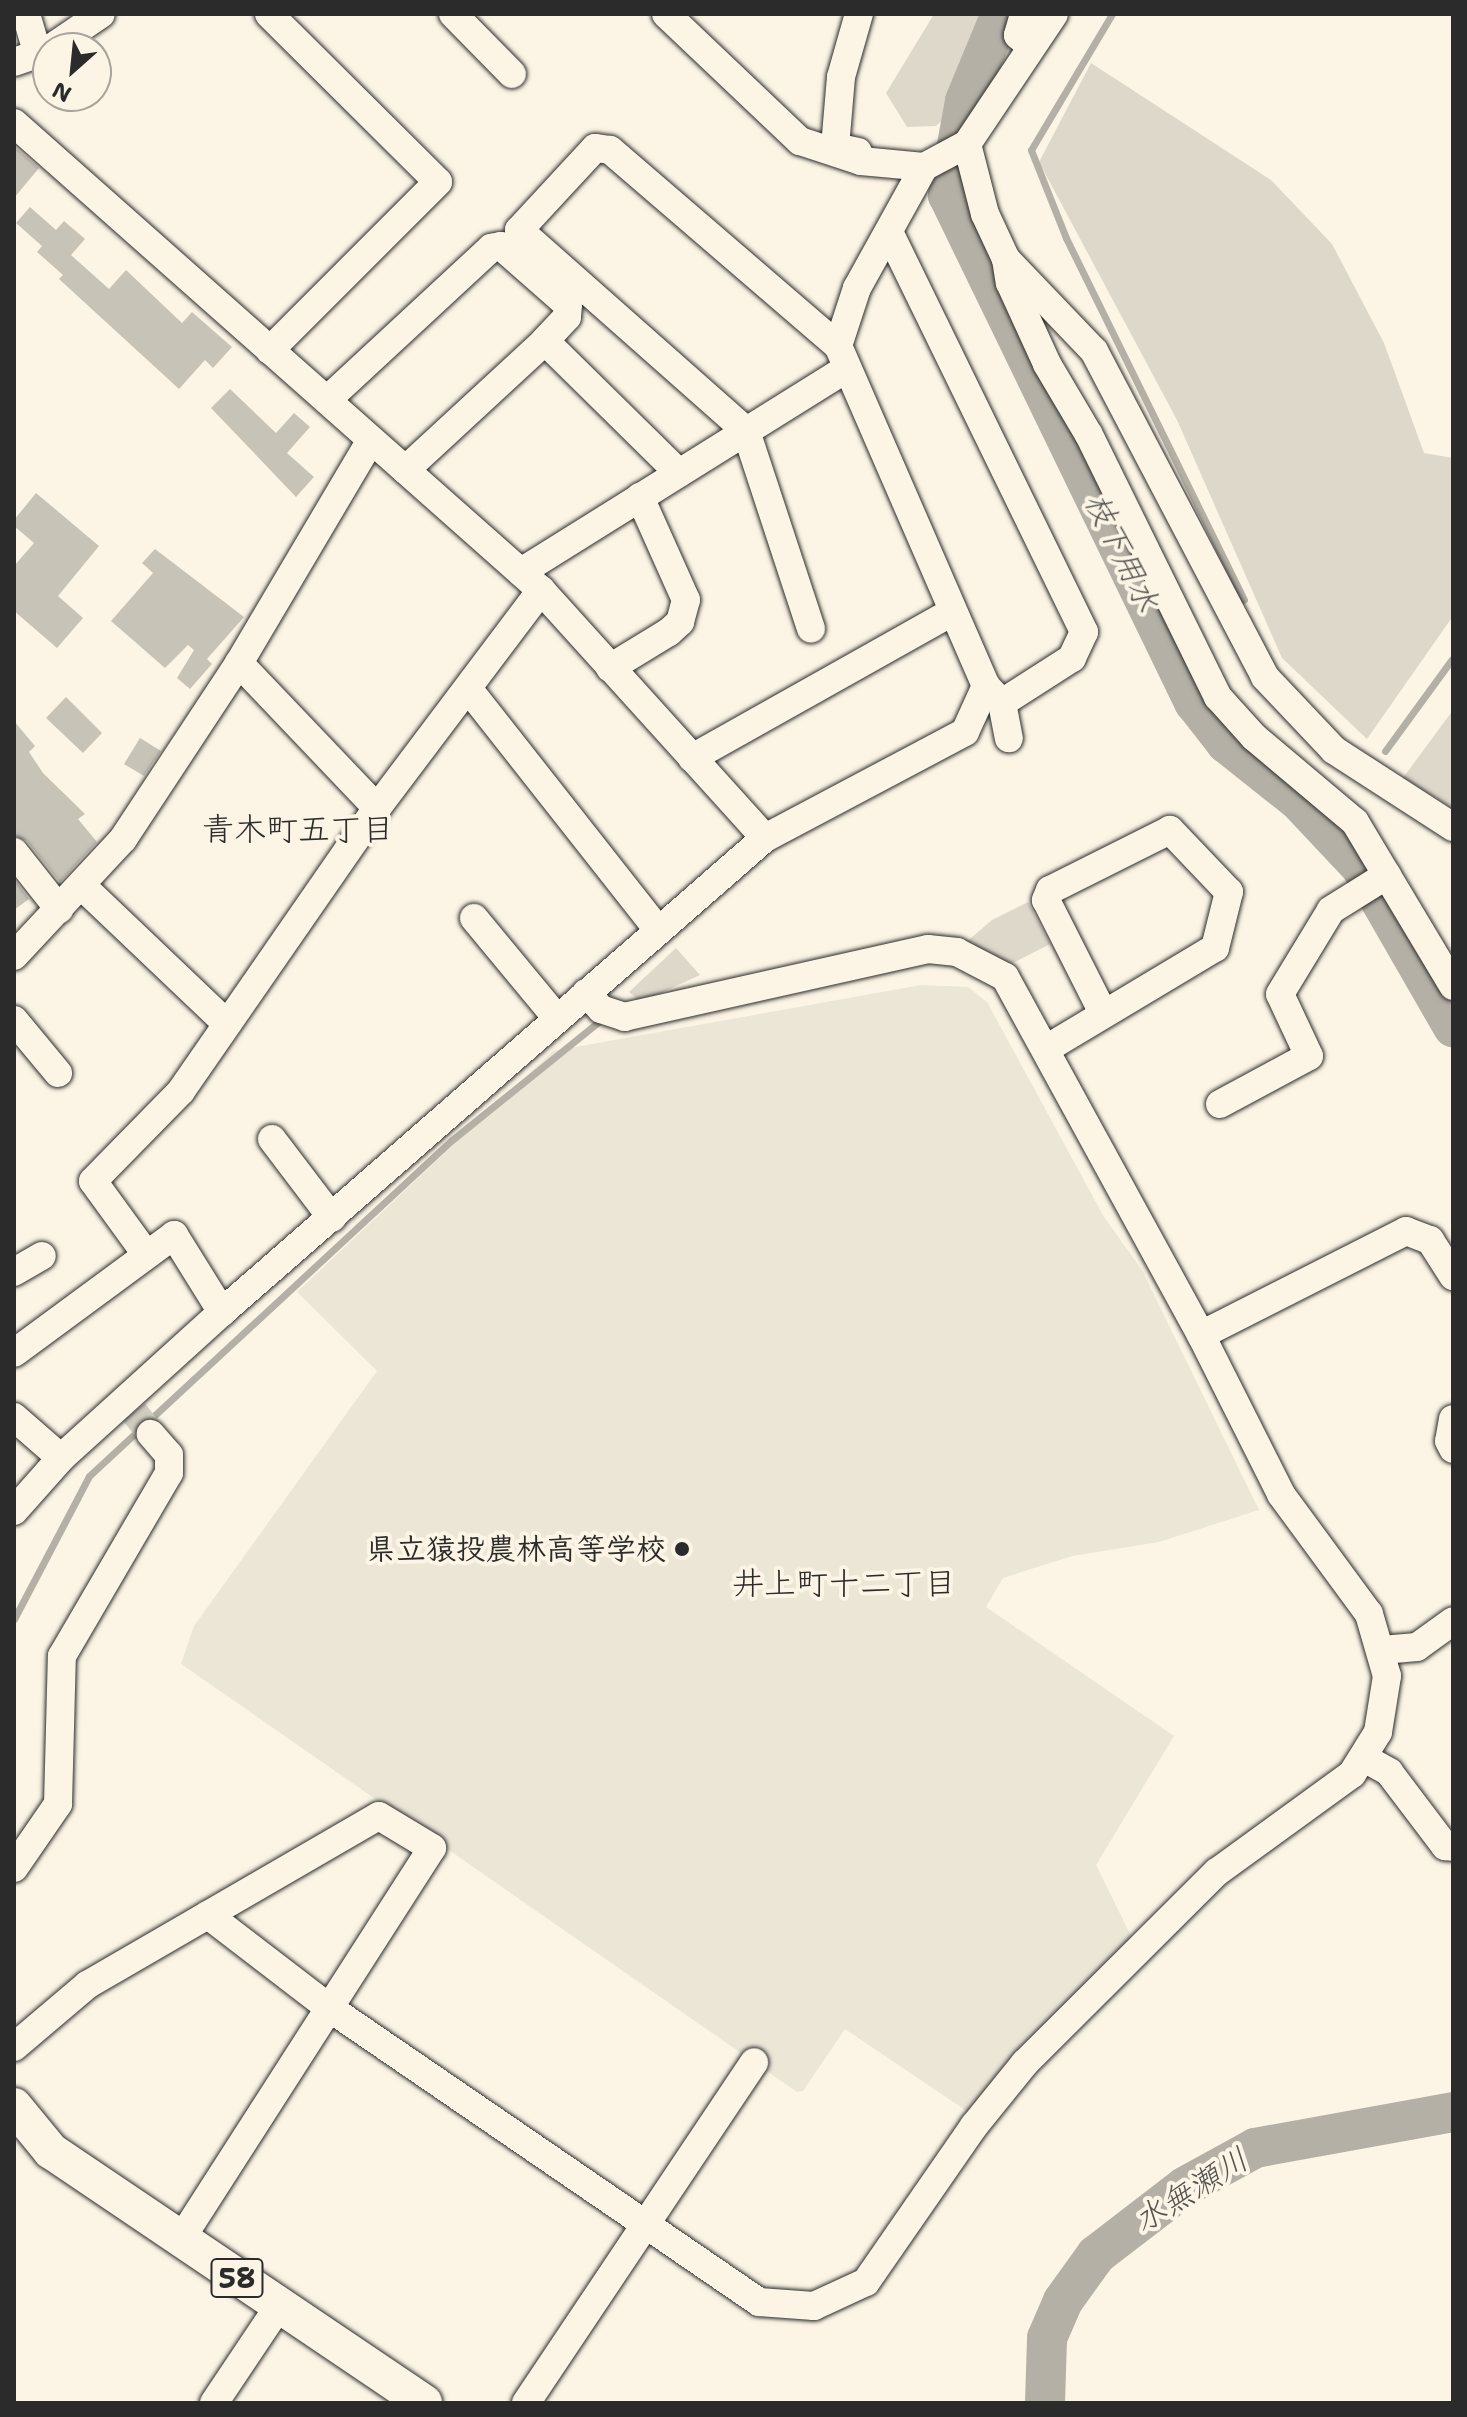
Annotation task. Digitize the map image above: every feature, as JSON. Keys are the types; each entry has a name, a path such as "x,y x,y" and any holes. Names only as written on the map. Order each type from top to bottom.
{"main road":[{"name":"58","path":"14,2106 51,2151 424,2403"},
{"path":"14,2138 51,2151"}],"street":[{"path":"26,14 32,34"},
{"path":"77,32 102,18 101,14"},
{"path":"269,14 438,182 270,350"},
{"path":"453,14 512,74"},
{"path":"666,14 800,141 861,161 924,167"},
{"path":"859,14 841,77 835,147 862,153 861,161"},
{"path":"1024,14 1018,35 1029,45"},
{"path":"146,1254 93,1181 181,1091 225,1022 377,808 470,691 531,581 640,497 746,431 842,357 857,288 924,167 967,144 1029,45 1054,14"},
{"path":"14,123 531,581 765,838"},
{"path":"967,144 985,214 1006,259 1010,283 1047,364 1089,435 1218,697 1254,737 1355,822 1453,986"},
{"path":"811,629 746,431 519,230 595,148 610,150 842,357 952,612 994,695 1009,738"},
{"path":"14,1511 61,1458 137,1416 222,1312 556,1017 765,838 965,732 994,695 1072,658 1084,632 889,232"},
{"path":"327,400 491,248 501,246 568,305 567,317 545,341 405,470"},
{"path":"1006,259 1094,351 1265,677 1334,750 1453,827"},
{"path":"545,341 679,473"},
{"path":"14,956 123,839 239,663 371,440"},
{"path":"610,668 669,632 680,622 686,600 640,497"},
{"path":"692,758 952,612"},
{"path":"239,663 377,808"},
{"path":"470,691 658,930"},
{"path":"1046,1049 1215,948 1229,892 1170,830 1050,890 1046,900 1103,1013"},
{"path":"14,852 59,909"},
{"path":"1220,1104 1309,1056 1280,994 1331,910 1386,875"},
{"path":"81,885 225,1022"},
{"path":"474,918 556,1017"},
{"path":"208,1915 328,2007 759,2302 814,2306 866,2282 974,2126 1025,2063 1217,1872 1330,1795 1364,1758 1384,1705 1382,1650 1369,1614 1281,1494 1201,1335 1005,977 957,952 928,949 625,1017 601,1009 586,993"},
{"path":"14,1020 58,1073"},
{"path":"272,1139 332,1218"},
{"path":"1201,1335 1406,1231 1430,1240 1453,1276"},
{"path":"14,1353 174,1235 222,1312"},
{"path":"14,1272 42,1256"},
{"path":"14,1868 58,1804 62,1656 169,1473 169,1455 137,1416"},
{"path":"14,1417 61,1458"},
{"path":"1453,1419 1449,1441 1453,1449"},
{"path":"1382,1650 1417,1647 1453,1621"},
{"path":"1364,1758 1389,1772 1445,1846 1453,1847"},
{"path":"14,2047 87,1985 379,1816 432,1848 180,2240"},
{"path":"526,2403 754,2062"},
{"path":"214,2403 279,2306"}],"shaded area":[{"path":"934,14 1058,14 936,126 907,127 886,93"},
{"path":"1091,63 1271,180 1332,244 1384,343 1424,453 1453,458 1453,616 1367,739 1282,658 1177,420 1039,162"},
{"path":"1453,710 1453,808 1403,778"},
{"path":"1028,902 1050,944 1005,967 964,944 992,920"},
{"path":"676,948 700,975 641,1002 629,992"},
{"name":"県立猿投農林高等学校","path":"921,985 968,987 987,1002 1104,1217 1142,1270 1259,1510 1159,1542 1072,1556 1003,1578 986,1607 1174,1736 1096,1865 1136,1946 971,2114 845,2029 803,2091 797,2092 181,1664 194,1626 377,1371 297,1292 553,1051"}],"building":[{"path":"14,146 39,168 14,198"},
{"path":"30,207 56,230 64,221 85,239 71,255 109,289 126,270 182,323 192,312 232,347 213,368 205,360 179,389 59,279 63,275 37,252 42,246 16,223"},
{"path":"230,389 276,433 294,413 310,427 287,453 314,477 296,497 211,408"},
{"path":"36,493 99,546 58,596 83,618 57,648 14,611 14,566 34,543 14,526 14,520"},
{"path":"155,549 244,617 207,659 212,664 190,689 177,678 194,650 188,645 165,668 111,621 153,573 142,563"},
{"path":"66,697 102,733 83,753 46,718"},
{"path":"14,721 35,746 29,752 43,773 85,814 78,819 97,842 60,882 27,841 14,835"},
{"path":"140,738 161,751 144,776 124,764"},
{"path":"14,879 29,899 14,910"}],"waterway":[{"name":"枝下用水","path":"1001,14 965,101 948,195 1194,702 1226,743 1299,801 1361,867 1453,1027"},
{"path":"1112,14 1031,150 1066,238 1244,600"},
{"path":"1385,751 1452,659"},
{"path":"14,1619 89,1476 452,1140 598,1022"},
{"name":"水無瀬川","path":"1045,2403 1047,2338 1063,2301 1096,2255 1186,2186 1255,2148 1453,2112"}],"tunnel":[{"path":"134,1412 151,1434"}],"place":[{"name":"県立猿投農林高等学校","path":"682,1549"}],"district":[{"name":"青木町五丁目","path":"298,829"},
{"name":"井上町十二丁目","path":"844,1583"}]}
